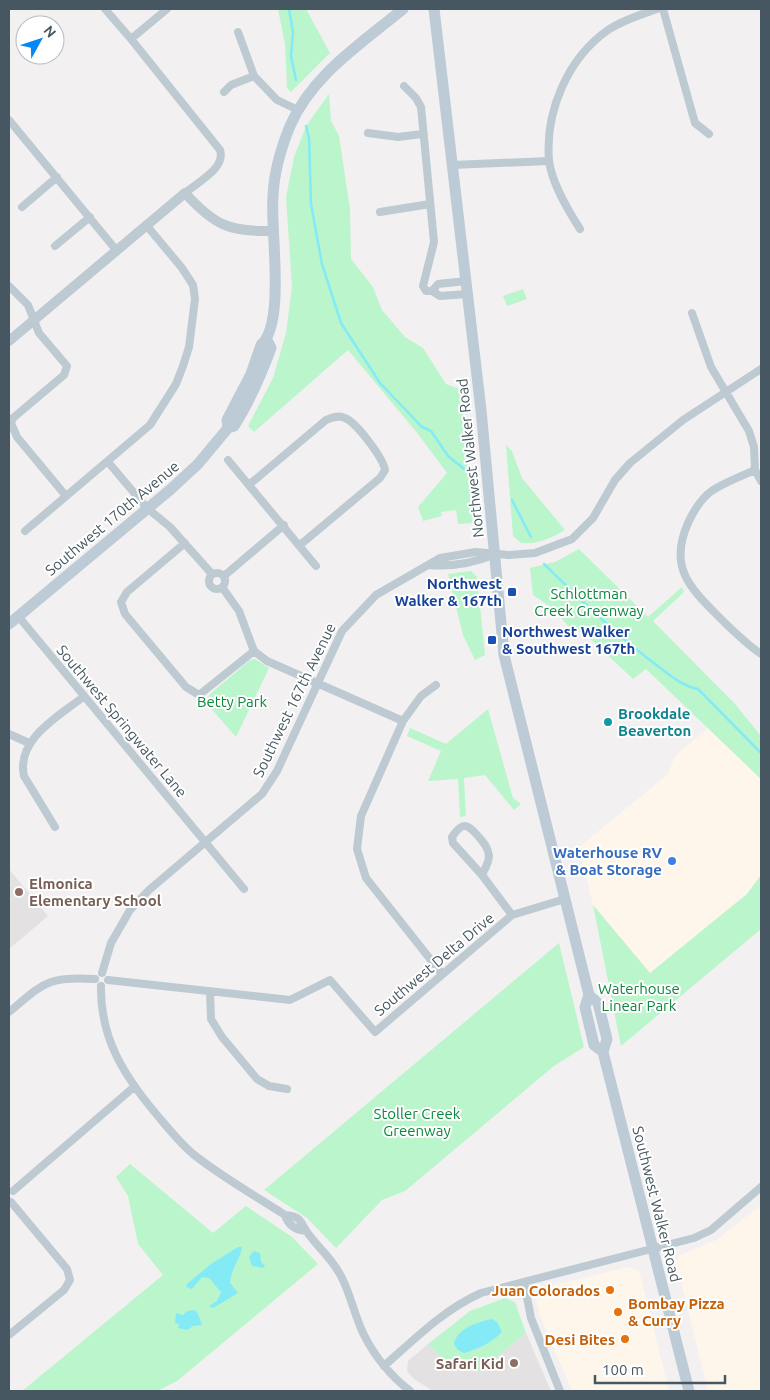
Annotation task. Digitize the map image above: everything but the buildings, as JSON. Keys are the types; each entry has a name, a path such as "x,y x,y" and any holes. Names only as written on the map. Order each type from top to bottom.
{"main road":[{"name":"Southwest 170th Avenue","path":"9,624 198,464 228,428 234,426 255,390 271,348 267,340 276,288 272,231 274,184 279,158 298,110 326,75 403,9"},
{"name":"Northwest Walker Road","path":"434,9 466,281 504,655 565,900"},
{"name":"Southwest Walker Road","path":"565,900 589,995 598,1003 608,1040 603,1052 689,1391"}],"street":[{"path":"9,341 220,164 222,156 220,150 105,9"},
{"path":"131,39 167,9"},
{"path":"580,229 561,197 549,161 551,126 558,93 572,68 588,48 608,31 628,19 657,9"},
{"path":"663,9 695,123 709,134"},
{"path":"238,32 254,76 277,100 298,110"},
{"path":"224,92 231,85 254,76"},
{"path":"404,86 419,102 434,242 424,286 426,291 432,291 440,296 467,294"},
{"path":"9,120 117,250"},
{"path":"368,133 398,137 422,134"},
{"path":"452,165 549,161"},
{"path":"22,207 57,177"},
{"path":"185,193 208,216 223,226 244,231 272,231"},
{"path":"380,212 430,204"},
{"path":"54,246 90,217"},
{"path":"26,531 140,435 157,416 176,384 189,347 195,299 193,285 182,268 147,226"},
{"path":"432,291 438,284 466,281"},
{"path":"9,286 28,305 39,333 68,366 64,376 13,418 11,423 17,437 66,496"},
{"path":"692,313 711,366 749,431 754,447 755,470 761,481"},
{"name":"Southwest 167th Avenue","path":"102,973 111,943 130,910 149,890 262,794 277,771 342,631 358,611 376,594 440,558 476,552 495,555 535,553 572,539 593,518 615,480 630,463 683,420 761,369"},
{"path":"250,484 326,420 336,416 346,418 353,424 380,456 385,470 380,478 300,545"},
{"path":"228,460 250,484 316,566"},
{"path":"108,462 147,508 170,527 212,574"},
{"path":"755,470 717,488 702,499 682,538 679,553 687,578 696,594 736,634 761,654"},
{"path":"224,576 284,525"},
{"path":"185,543 127,592 121,602 125,614 186,687 199,695 254,651"},
{"path":"218,572 224,576 226,581 222,588 216,589 211,586 209,580 212,574 218,572"},
{"path":"222,588 239,611 254,651 267,661 403,721"},
{"name":"Southwest Springwater Lane","path":"18,616 83,697 244,889"},
{"path":"436,685 421,696 403,721 361,816 357,849 366,878 442,974"},
{"path":"55,827 24,776 22,761 29,742 83,697"},
{"path":"9,734 29,742"},
{"path":"482,875 489,859 487,847 470,827 465,826 457,829 452,837 454,843 482,875 512,915"},
{"name":"Southwest Delta Drive","path":"108,980 290,1000 330,980 375,1032 512,915 565,900"},
{"path":"95,979 97,974 102,973 106,975 108,980 106,984 100,986"},
{"path":"9,1012 51,980 67,977 95,979"},
{"path":"95,979 96,983 100,986 102,1015 110,1046 134,1087 192,1153 220,1174 285,1215 288,1222 299,1231 306,1231 319,1244 338,1272 364,1335 384,1366 398,1382 410,1391"},
{"path":"210,992 211,1019 222,1037 257,1079 269,1086 287,1089"},
{"path":"9,1335 64,1290 70,1280 67,1269 10,1202 15,1197 11,1189 134,1087"},
{"path":"384,1366 447,1312 463,1301 481,1293 694,1238 711,1230 761,1187"},
{"path":"524,1282 531,1318 560,1391"}],"shaded area":[{"name":"Waterhouse RV & Boat Storage","path":"708,728 761,779 761,875 747,894 650,973 593,905 579,847 668,774 675,756"},
{"name":"Elmonica Elementary School","path":"9,869 48,916 9,949"},
{"path":"761,1205 761,1391 708,1391 676,1262 680,1255 716,1240"},
{"path":"628,1267 636,1269 640,1274 669,1391 572,1391 540,1316 536,1299 537,1293 543,1288"},
{"name":"Safari Kid","path":"526,1333 551,1391 433,1391 414,1379 407,1371 408,1361 428,1344 452,1368 480,1371"}],"green space":[{"path":"278,9 306,9 330,53 291,92 287,88 285,44"},
{"path":"329,94 331,121 339,136 350,209 351,259 373,287 382,310 405,337 423,348 446,384 462,390 473,523 458,524 456,510 441,512 442,516 423,521 418,507 447,473 418,434 348,350 254,432 248,426 273,378 286,333 292,287 286,197 294,157 306,126"},
{"path":"523,289 527,299 507,306 503,296"},
{"name":"Schlottman Creek Greenway","path":"506,445 512,451 522,478 565,530 549,538 532,543 521,543 513,536"},
{"name":"Schlottman Creek Greenway","path":"579,549 648,617 682,587 684,592 653,621 735,704 761,736 761,779 646,669 633,679 585,634 571,629 552,608 533,595 530,568 555,562"},
{"path":"471,571 477,577 485,655 475,660 463,635 448,574"},
{"name":"Betty Park","path":"255,659 269,668 236,737 209,706 207,699 211,693 250,660"},
{"path":"488,709 513,798 521,804 514,810 485,775 464,778 466,816 460,817 458,779 428,781 441,751 407,736 410,728 446,744"},
{"name":"Waterhouse Linear Park","path":"761,875 761,929 621,1046 593,905 650,973 747,894"},
{"name":"Stoller Creek Greenway","path":"559,943 584,1047 554,1066 405,1191 382,1200 336,1248 307,1218 264,1190"},
{"path":"130,1164 213,1233 246,1206 292,1237 318,1264 177,1381 157,1391 22,1391 163,1275 138,1244 128,1196 116,1177"},
{"path":"505,1298 515,1302 526,1333 480,1371 452,1368 428,1344 470,1311"}],"water":[{"path":"238,1247 242,1247 230,1283 238,1293 213,1308 209,1306 217,1301 221,1292 209,1278 202,1277 192,1289 186,1287 187,1284 211,1264"},
{"path":"254,1251 260,1253 261,1262 265,1266 263,1268 252,1266 249,1257"},
{"path":"194,1310 197,1312 202,1325 193,1326 187,1330 178,1328 179,1324 175,1323 176,1313 183,1315 187,1311"},
{"path":"492,1319 497,1322 502,1332 498,1336 484,1345 464,1353 458,1350 454,1344 459,1334 475,1324"}],"waterway":[{"path":"289,9 293,32 291,56 296,80"},
{"path":"306,126 309,138 311,204 322,264 341,323 380,383 422,427 431,431 448,456 468,472"},
{"path":"512,500 531,537"},
{"path":"544,564 629,643 677,680 687,686 698,689 761,753"}],"place":[{"name":"Northwest Walker & 167th","path":"512,592"},
{"name":"Northwest Walker & Southwest 167th","path":"492,640"},
{"name":"Brookdale Beaverton","path":"608,722"},
{"name":"Waterhouse RV & Boat Storage","path":"672,861"},
{"name":"Elmonica Elementary School","path":"19,892"},
{"name":"Juan Colorados","path":"610,1290"},
{"name":"Bombay Pizza & Curry","path":"618,1312"},
{"name":"Desi Bites","path":"625,1339"},
{"name":"Safari Kid","path":"514,1363"}]}
